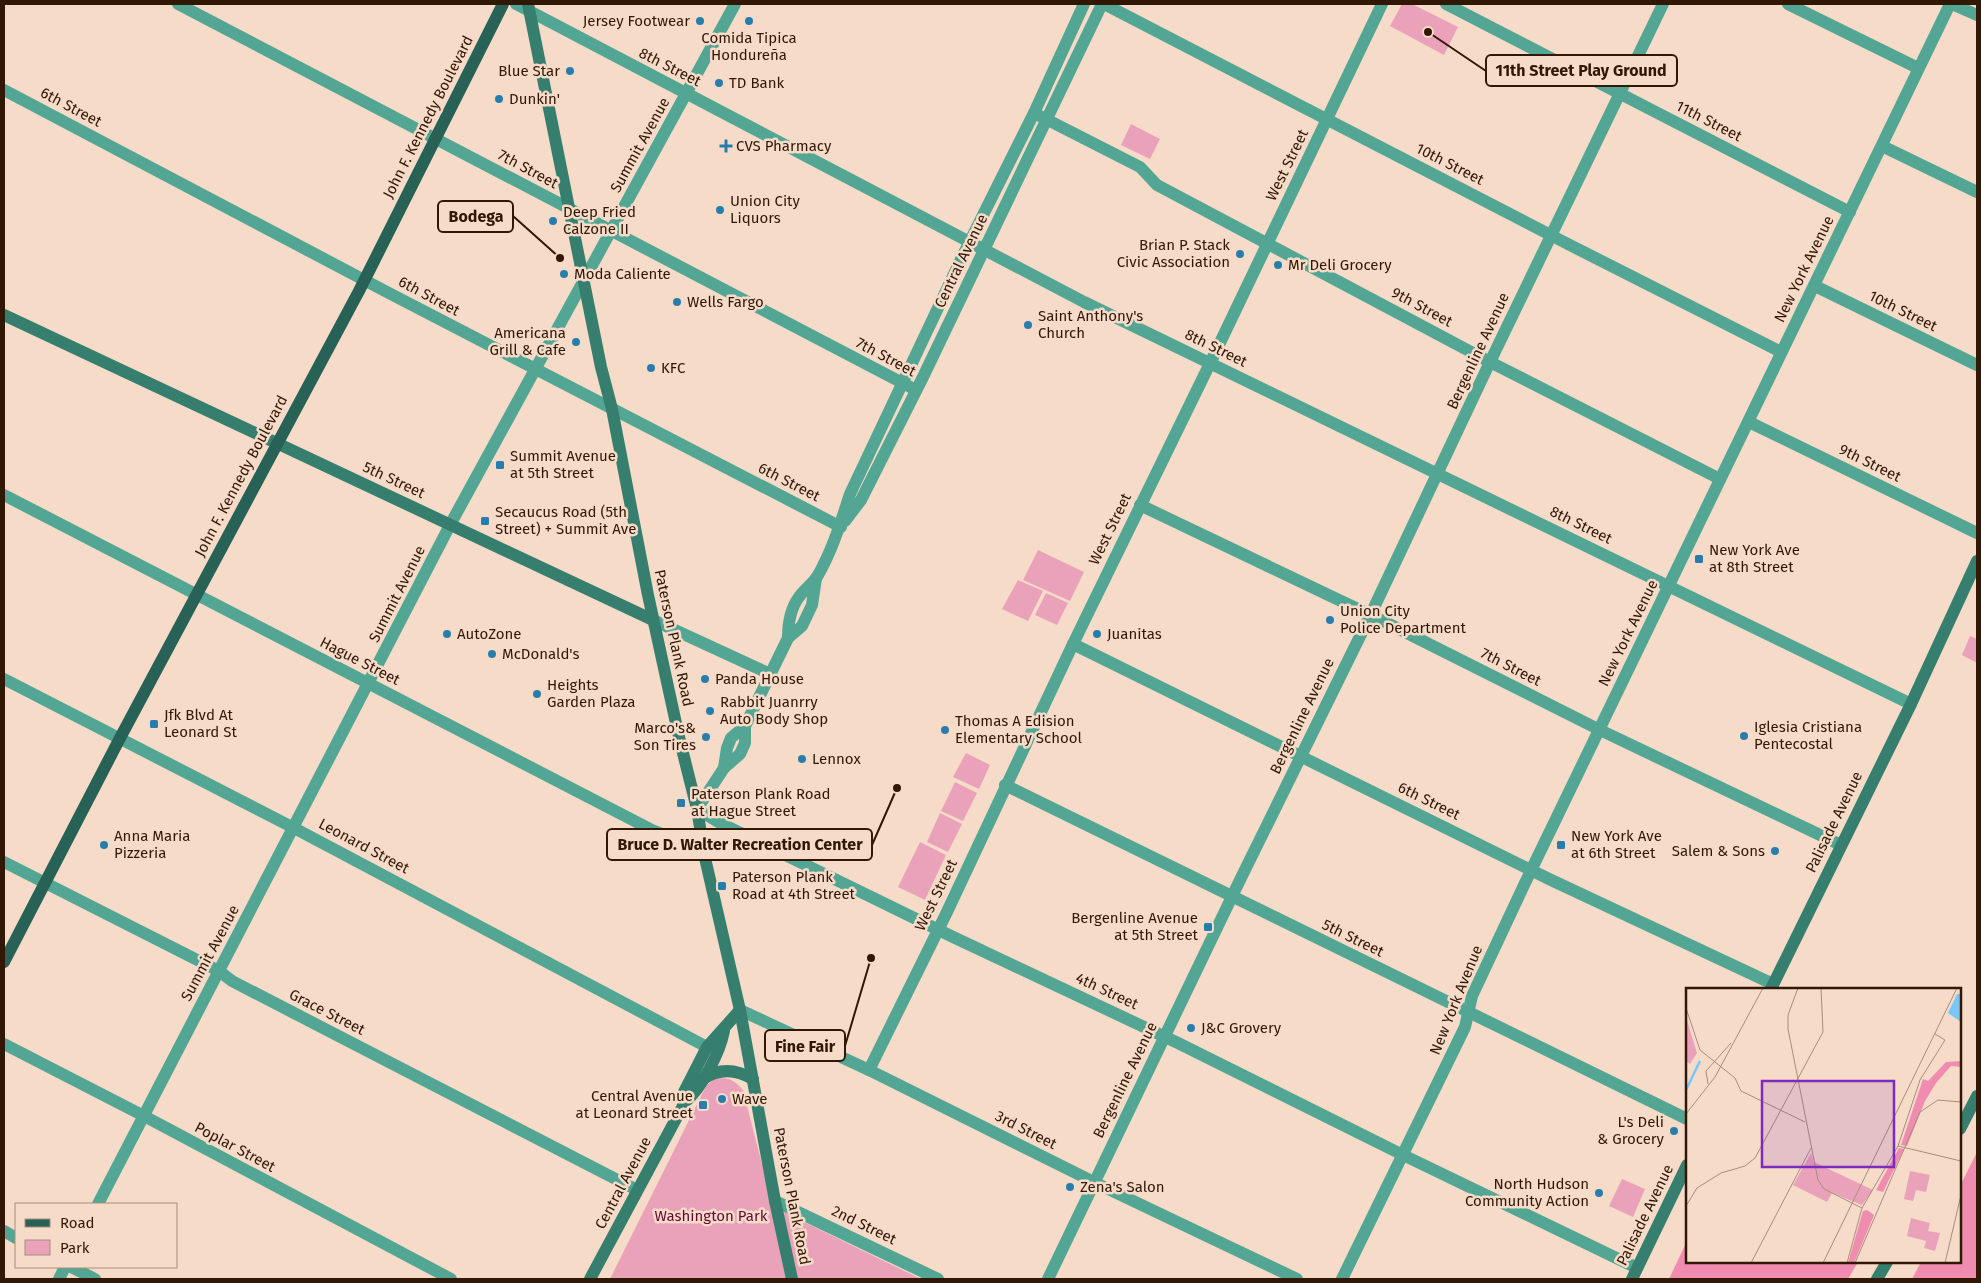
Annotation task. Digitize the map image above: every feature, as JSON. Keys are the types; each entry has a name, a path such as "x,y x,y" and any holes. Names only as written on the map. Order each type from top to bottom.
{"main road":[{"name":"John F. Kennedy Boulevard","path":"4,962 120,738 364,280 503,4"},
{"name":"Paterson Plank Road","path":"528,7 612,409 653,620 697,809 704,851 740,1010 775,1201 792,1279"},
{"name":"5th Street","path":"4,315 653,620"},
{"name":"Palisade Avenue","path":"1772,987 1911,704 1977,561"},
{"name":"Central Avenue","path":"685,1102 684,1092 707,1047 740,1010"},
{"name":"Central Avenue","path":"590,1279 685,1102 694,1095 722,1044 724,1030"},
{"path":"703,1079 714,1072 737,1072 753,1079"},
{"path":"1961,1127 1977,1096"},
{"name":"Palisade Avenue","path":"1634,1274 1686,1167"},
{"path":"1878,1279 1886,1263"}],"street":[{"name":"7th Street","path":"178,4 916,390"},
{"name":"8th Street","path":"516,4 528,7 687,94 1084,302 1911,704"},
{"name":"Summit Avenue","path":"99,1203 450,525 584,282 610,230 736,4"},
{"name":"Central Avenue","path":"841,527 850,494 969,242 1034,113 1084,4"},
{"name":"Central Avenue","path":"697,809 724,768 740,754 745,743 745,726 770,674 788,638 802,626 809,612 812,605 816,578 841,527 861,500 916,390 1103,4"},
{"name":"10th Street","path":"1103,4 1781,352"},
{"name":"West Street","path":"869,1070 1382,4"},
{"name":"11th Street","path":"1446,4 1850,212"},
{"name":"Bergenline Avenue","path":"1048,1279 1164,1036 1370,616 1663,4"},
{"path":"1788,4 1918,68"},
{"path":"1951,4 1977,16"},
{"name":"New York Avenue","path":"1342,1279 1465,1027 1472,996 1532,870 1781,352 1815,286 1918,68 1951,4"},
{"name":"6th Street","path":"4,90 536,370 841,527"},
{"name":"9th Street","path":"1034,113 1140,167 1157,185 1490,362 1720,479"},
{"path":"1882,146 1977,192"},
{"name":"10th Street","path":"1815,286 1977,365"},
{"name":"9th Street","path":"1749,422 1977,533"},
{"name":"Hague Street","path":"4,495 196,596 652,830 704,851"},
{"name":"7th Street","path":"1140,505 1600,730 1841,845"},
{"name":"5th Street","path":"653,620 770,674"},
{"name":"6th Street","path":"1073,644 1772,987"},
{"name":"Leonard Street","path":"4,680 294,828 707,1047"},
{"name":"5th Street","path":"1005,785 1468,1013 1686,1118"},
{"name":"4th Street","path":"697,809 722,824 938,929 1164,1036 1403,1155 1634,1274"},
{"name":"Grace Street","path":"4,862 44,884 219,971 232,981 637,1190"},
{"name":"3rd Street","path":"740,1010 869,1070 1094,1182 1297,1279"},
{"name":"Poplar Street","path":"4,1044 451,1279"},
{"name":"2nd Street","path":"775,1201 938,1279"},
{"path":"4,1231 15,1237"},
{"path":"73,1268 95,1279"}],"green space":[{"path":"1402,4 1412,4 1458,27 1444,55 1390,26"},
{"path":"1131,124 1160,139 1150,159 1121,145"},
{"path":"1038,550 1084,572 1070,601 1023,580"},
{"path":"1018,580 1043,591 1028,621 1002,609"},
{"path":"1046,593 1068,603 1057,625 1035,615"},
{"path":"1970,636 1977,639 1977,663 1962,655"},
{"path":"966,753 990,765 979,789 953,777"},
{"path":"955,782 977,793 963,821 941,811"},
{"path":"940,813 962,824 948,852 927,842"},
{"path":"920,842 946,855 925,900 898,887"},
{"name":"Washington Park","path":"721,1078 733,1081 743,1090 773,1207 921,1279 610,1279 706,1086 713,1080"},
{"path":"1622,1179 1645,1189 1633,1217 1609,1206"}],"shaded area":[{"path":"1977,1152 1977,1279 1912,1279 1920,1263 1961,1263 1961,1184"},
{"path":"1686,1243 1686,1263 1857,1263 1848,1279 1669,1279"}],"place":[{"name":"Jersey Footwear","path":"700,21"},
{"name":"Comida Tipica Hondureña","path":"749,21"},
{"name":"11th Street Play Ground","path":"1428,32"},
{"name":"Blue Star","path":"570,71"},
{"name":"TD Bank","path":"719,83"},
{"name":"Dunkin'","path":"499,99"},
{"name":"CVS Pharmacy","path":"726,146"},
{"name":"Union City Liquors","path":"720,210"},
{"name":"Deep Fried Calzone II","path":"553,221"},
{"name":"Brian P. Stack Civic Association","path":"1240,254"},
{"name":"Bodega","path":"560,258"},
{"name":"Mr Deli Grocery","path":"1278,265"},
{"name":"Moda Caliente","path":"564,274"},
{"name":"Wells Fargo","path":"677,302"},
{"name":"Saint Anthony's Church","path":"1028,325"},
{"name":"Americana Grill & Cafe","path":"576,342"},
{"name":"KFC","path":"651,368"},
{"name":"Summit Avenue at 5th Street","path":"500,465"},
{"name":"Secaucus Road (5th Street) + Summit Ave","path":"485,521"},
{"name":"New York Ave at 8th Street","path":"1699,559"},
{"name":"Union City Police Department","path":"1330,620"},
{"name":"AutoZone","path":"447,634"},
{"name":"Juanitas","path":"1097,634"},
{"name":"McDonald's","path":"492,654"},
{"name":"Panda House","path":"705,679"},
{"name":"Heights Garden Plaza","path":"537,694"},
{"name":"Rabbit Juanrry Auto Body Shop","path":"710,711"},
{"name":"Jfk Blvd At Leonard St","path":"154,724"},
{"name":"Thomas A Edision Elementary School","path":"945,730"},
{"name":"Iglesia Cristiana Pentecostal","path":"1744,736"},
{"name":"Marco's& Son Tires","path":"706,737"},
{"name":"Lennox","path":"802,759"},
{"name":"Bruce D. Walter Recreation Center","path":"897,788"},
{"name":"Paterson Plank Road at Hague Street","path":"681,803"},
{"name":"Anna Maria Pizzeria","path":"104,845"},
{"name":"New York Ave at 6th Street","path":"1561,845"},
{"name":"Salem & Sons","path":"1775,851"},
{"name":"Paterson Plank Road at 4th Street","path":"722,886"},
{"name":"Bergenline Avenue at 5th Street","path":"1208,927"},
{"name":"Fine Fair","path":"871,958"},
{"name":"J&C Grovery","path":"1191,1028"},
{"name":"Wave","path":"722,1099"},
{"name":"Central Avenue at Leonard Street","path":"703,1105"},
{"name":"L's Deli & Grocery","path":"1674,1131"},
{"name":"Zena's Salon","path":"1070,1187"},
{"name":"North Hudson Community Action","path":"1599,1193"}]}
